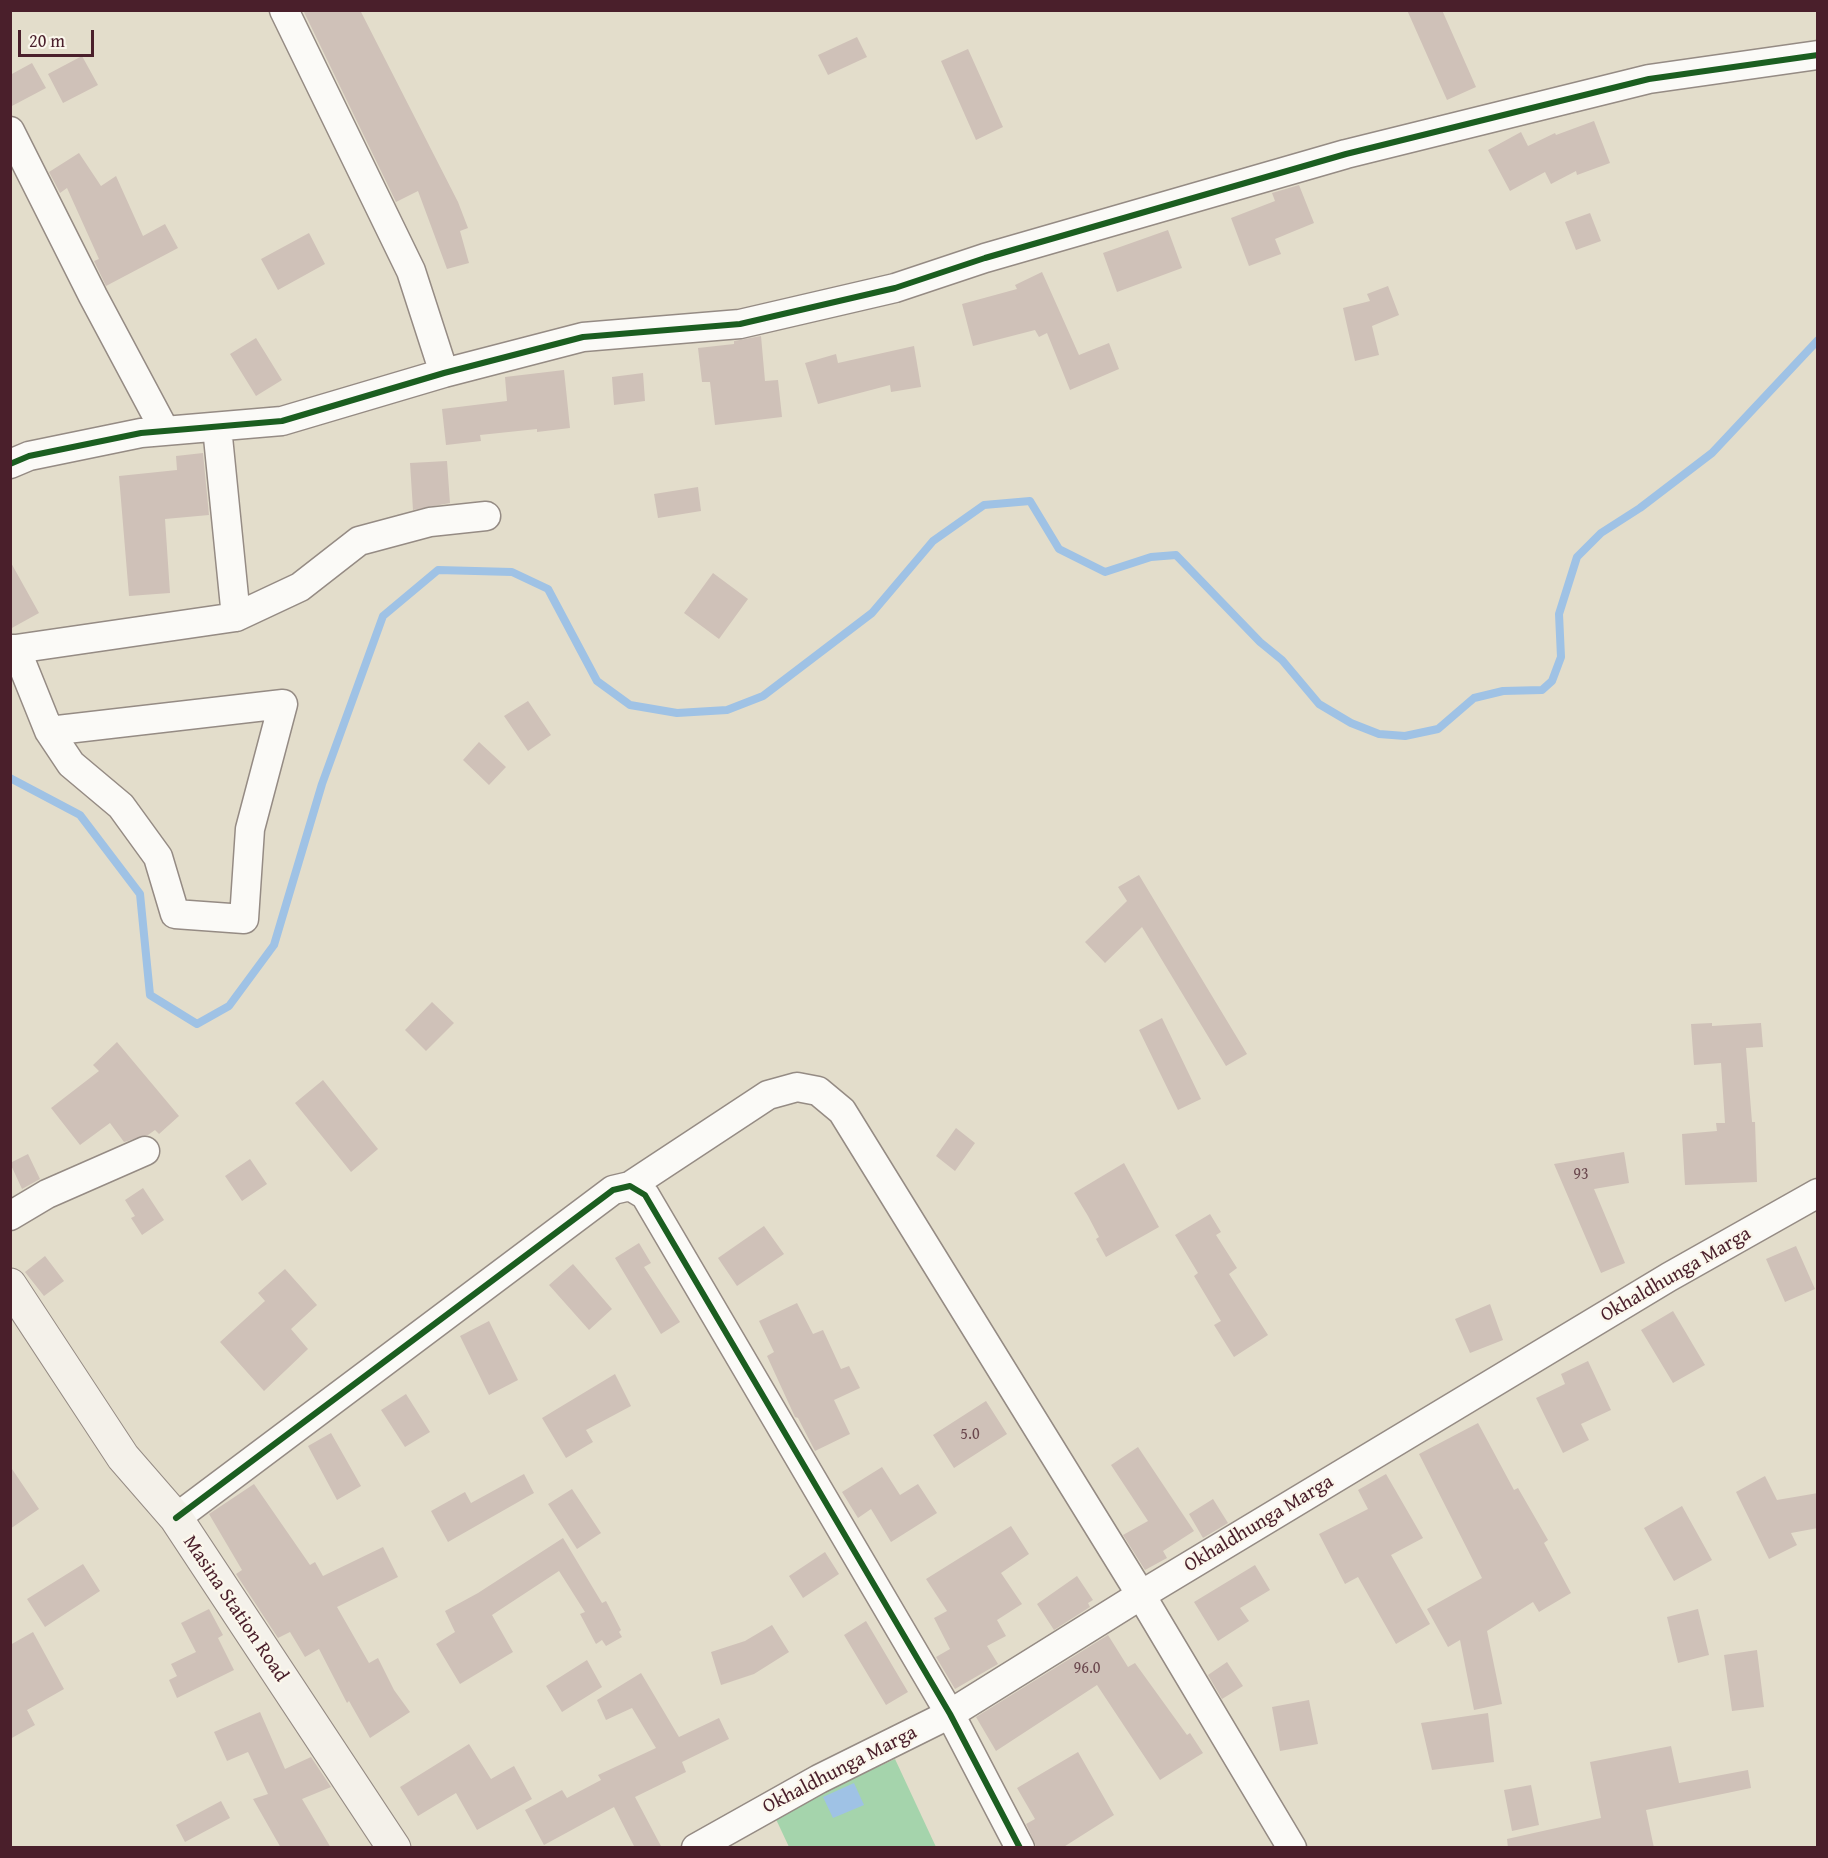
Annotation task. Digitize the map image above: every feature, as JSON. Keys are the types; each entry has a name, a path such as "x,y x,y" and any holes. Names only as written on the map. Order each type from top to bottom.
{"street":[{"path":"284,10 411,271 444,373"},
{"path":"10,464 29,456 141,433 282,421 444,373 583,337 751,322 896,288 985,258 1346,154 1649,79 1818,55"},
{"path":"10,131 93,296 165,431"},
{"path":"217,426 236,617"},
{"path":"49,731 283,704 250,829 244,919 175,914 158,857 121,806 71,764 49,731 13,649 236,617 300,587 359,541 430,522 486,516"},
{"path":"176,1518 613,1190 630,1186 768,1095 797,1087 818,1091 842,1111 863,1144 1141,1595 1292,1848"},
{"path":"10,1216 47,1194 145,1151"},
{"path":"630,1186 645,1195 950,1714 1020,1848"},
{"name":"Okhaldhunga Marga","path":"696,1848 819,1779 950,1714 1141,1595 1669,1277 1818,1193"},
{"name":"Masina Station Road","path":"10,1285 123,1456 176,1518 394,1848"}],"green space":[{"path":"895,1759 936,1847 789,1847 774,1815"}],"water":[{"path":"854,1783 864,1805 833,1818 823,1797"}],"building":[{"path":"303,10 360,10 458,202 468,228 460,231 469,263 447,269 418,191 396,202"},
{"path":"1407,10 1442,10 1476,87 1447,100"},
{"path":"857,37 867,57 828,75 818,55"},
{"path":"968,49 1003,127 976,140 941,61"},
{"path":"82,56 98,85 63,103 48,74"},
{"path":"32,63 46,88 10,107 10,75"},
{"path":"1594,121 1610,163 1577,175 1576,171 1551,184 1545,172 1510,191 1488,150 1521,132 1528,146 1555,133 1556,135"},
{"path":"79,153 101,186 116,176 143,236 165,224 178,248 106,286 94,261 99,259 67,188 60,193 49,172"},
{"path":"1299,185 1314,223 1275,239 1281,254 1249,266 1231,218 1275,201 1272,193"},
{"path":"1590,213 1601,241 1576,250 1565,222"},
{"path":"1168,230 1182,268 1117,292 1103,253"},
{"path":"309,233 325,264 278,290 261,259"},
{"path":"1042,272 1079,355 1109,343 1119,369 1070,390 1047,333 1039,337 1035,330 973,346 962,304 1017,289 1015,285"},
{"path":"1388,286 1399,315 1372,326 1379,355 1355,361 1343,308 1370,301 1367,294"},
{"path":"761,336 765,381 778,380 782,417 715,425 710,382 702,382 698,348 734,344 734,341"},
{"path":"256,338 282,380 256,396 230,354"},
{"path":"914,346 921,387 891,392 890,385 818,404 805,363 836,354 838,363"},
{"path":"564,370 570,428 480,435 481,441 446,445 442,409 507,401 505,377"},
{"path":"643,373 645,401 614,405 612,377"},
{"path":"203,453 209,515 165,519 170,593 129,596 119,476 177,470 176,456"},
{"path":"447,461 450,503 413,510 410,463"},
{"path":"698,487 701,511 658,518 654,494"},
{"path":"10,561 39,613 10,629"},
{"path":"713,573 748,599 719,639 684,613"},
{"path":"528,701 551,735 528,751 504,716"},
{"path":"479,742 506,767 489,785 463,760"},
{"path":"1139,875 1247,1054 1226,1066 1142,927 1105,963 1085,942 1127,901 1118,887"},
{"path":"432,1002 454,1023 426,1051 405,1030"},
{"path":"1162,1018 1201,1099 1178,1110 1139,1030"},
{"path":"1712,1023 1712,1026 1761,1023 1763,1047 1746,1048 1752,1122 1755,1122 1757,1182 1685,1185 1682,1134 1717,1131 1716,1123 1725,1123 1721,1063 1694,1065 1691,1024"},
{"path":"117,1042 179,1116 159,1134 155,1130 148,1135 124,1142 110,1123 80,1145 51,1108 99,1071 93,1065"},
{"path":"323,1080 378,1149 351,1172 295,1103"},
{"path":"956,1128 975,1143 955,1171 936,1156"},
{"path":"1624,1152 1629,1183 1594,1189 1625,1263 1601,1273 1554,1164"},
{"path":"28,1154 40,1179 22,1189 10,1163"},
{"path":"250,1159 267,1184 242,1201 225,1176"},
{"path":"1124,1163 1159,1227 1106,1257 1096,1239 1099,1237 1074,1193"},
{"path":"143,1188 164,1220 142,1235 131,1218 135,1216 125,1200"},
{"path":"1210,1214 1221,1232 1216,1235 1237,1268 1229,1274 1268,1335 1234,1357 1214,1325 1221,1321 1194,1276 1198,1273 1175,1235"},
{"path":"764,1226 784,1254 737,1286 718,1258"},
{"path":"639,1243 651,1263 644,1267 680,1322 661,1334 615,1258"},
{"path":"1796,1246 1815,1289 1785,1302 1766,1259"},
{"path":"45,1256 64,1281 44,1296 25,1272"},
{"path":"573,1264 612,1309 589,1330 549,1285"},
{"path":"285,1269 317,1305 291,1329 308,1349 264,1391 220,1342 265,1301 258,1293"},
{"path":"797,1303 813,1334 823,1330 841,1369 849,1366 860,1388 834,1400 850,1434 815,1451 798,1418 795,1417 767,1356 774,1352 759,1321"},
{"path":"1490,1304 1503,1340 1470,1353 1455,1319"},
{"path":"1673,1311 1705,1365 1673,1383 1641,1330"},
{"path":"489,1321 518,1380 489,1395 460,1336"},
{"path":"1588,1361 1611,1410 1581,1424 1589,1440 1563,1453 1536,1398 1565,1384 1561,1374"},
{"path":"615,1374 631,1406 586,1430 593,1442 566,1458 542,1418"},
{"path":"406,1394 430,1432 405,1447 381,1410"},
{"path":"986,1401 1007,1434 954,1468 933,1435"},
{"path":"1478,1423 1514,1490 1518,1488 1548,1540 1544,1543 1571,1593 1539,1612 1533,1602 1487,1631 1502,1704 1474,1710 1460,1640 1448,1647 1427,1609 1482,1578 1419,1454"},
{"path":"331,1433 361,1486 337,1500 308,1446"},
{"path":"1138,1447 1194,1531 1163,1551 1167,1558 1145,1570 1123,1535 1148,1521 1111,1465"},
{"path":"10,1466 39,1509 10,1529"},
{"path":"882,1467 900,1495 918,1484 937,1513 891,1542 871,1509 858,1518 842,1492"},
{"path":"524,1474 534,1493 448,1542 431,1511 465,1492 471,1503"},
{"path":"1386,1474 1423,1538 1391,1555 1430,1624 1396,1644 1358,1577 1345,1584 1319,1534 1368,1509 1358,1490"},
{"path":"1765,1476 1777,1500 1818,1493 1818,1528 1791,1533 1797,1545 1769,1559 1736,1492"},
{"path":"254,1484 310,1565 315,1562 323,1576 383,1547 398,1577 337,1607 369,1663 378,1658 394,1690 410,1712 370,1738 349,1701 347,1703 319,1649 305,1657 290,1632 278,1638 236,1574 242,1570 209,1514"},
{"path":"572,1489 601,1533 577,1549 548,1504"},
{"path":"1213,1499 1228,1523 1203,1538 1189,1514"},
{"path":"1682,1506 1712,1560 1674,1581 1644,1528"},
{"path":"1011,1526 1029,1554 1001,1573 1022,1604 997,1620 1006,1636 987,1646 998,1664 955,1689 936,1657 950,1649 934,1618 947,1611 926,1579"},
{"path":"563,1538 602,1603 606,1601 621,1630 619,1632 622,1637 606,1646 602,1640 596,1644 580,1614 585,1612 559,1571 492,1615 513,1652 460,1684 436,1644 455,1632 445,1611 478,1593"},
{"path":"825,1552 839,1574 803,1598 789,1576"},
{"path":"83,1564 100,1591 45,1627 27,1599"},
{"path":"1255,1565 1270,1590 1240,1608 1249,1621 1218,1641 1194,1602"},
{"path":"1077,1576 1093,1600 1088,1603 1090,1607 1054,1630 1037,1604"},
{"path":"209,1609 223,1635 218,1638 234,1670 177,1698 169,1680 177,1676 171,1664 196,1652 181,1623"},
{"path":"1698,1609 1709,1655 1678,1663 1667,1617"},
{"path":"866,1621 908,1692 886,1705 844,1635"},
{"path":"772,1625 789,1652 754,1674 721,1685 711,1652 745,1641"},
{"path":"33,1632 64,1689 27,1710 35,1725 10,1739 10,1645"},
{"path":"1108,1635 1128,1667 1135,1663 1187,1735 1190,1733 1203,1753 1160,1780 1097,1685 996,1751 976,1717"},
{"path":"1757,1650 1764,1707 1732,1711 1724,1655"},
{"path":"587,1660 602,1687 562,1712 546,1686"},
{"path":"1227,1662 1243,1686 1222,1699 1208,1675"},
{"path":"641,1673 679,1737 719,1718 729,1739 682,1762 686,1772 635,1797 662,1848 635,1848 614,1807 544,1845 525,1810 562,1790 567,1798 601,1780 598,1775 656,1748 632,1708 606,1720 597,1700"},
{"path":"1309,1700 1318,1744 1280,1751 1272,1707"},
{"path":"260,1712 285,1769 311,1757 331,1787 302,1799 331,1848 281,1848 253,1799 268,1794 248,1752 227,1761 214,1732"},
{"path":"1488,1713 1494,1762 1432,1770 1421,1723"},
{"path":"469,1744 491,1779 514,1766 532,1799 477,1830 456,1793 418,1816 400,1787"},
{"path":"1671,1746 1679,1783 1748,1770 1751,1788 1646,1810 1654,1848 1508,1848 1507,1839 1601,1818 1590,1762"},
{"path":"1078,1752 1114,1815 1062,1848 1037,1848 1026,1824 1035,1819 1017,1788"},
{"path":"1531,1785 1539,1825 1512,1831 1504,1790"},
{"path":"221,1801 230,1818 185,1842 176,1825"}],"waterway":[{"path":"10,778 80,815 140,894 150,995 197,1024 229,1006 274,945 322,784 383,616 438,570 512,572 548,589 597,681 630,705 677,713 727,710 763,696 872,613 933,541 984,505 1030,501 1059,549 1105,572 1151,557 1176,555 1260,642 1282,660 1319,704 1351,723 1379,734 1405,736 1438,729 1474,698 1503,691 1542,690 1552,681 1561,657 1559,614 1577,557 1601,533 1640,508 1712,453 1818,340"}],"cycle path":[{"path":"10,464 29,456 141,433 282,421 444,373 583,337 740,324 895,288 985,258 1346,154 1649,79 1818,55"},
{"path":"176,1518 613,1190 630,1186 645,1195 950,1714 1020,1848"}]}
